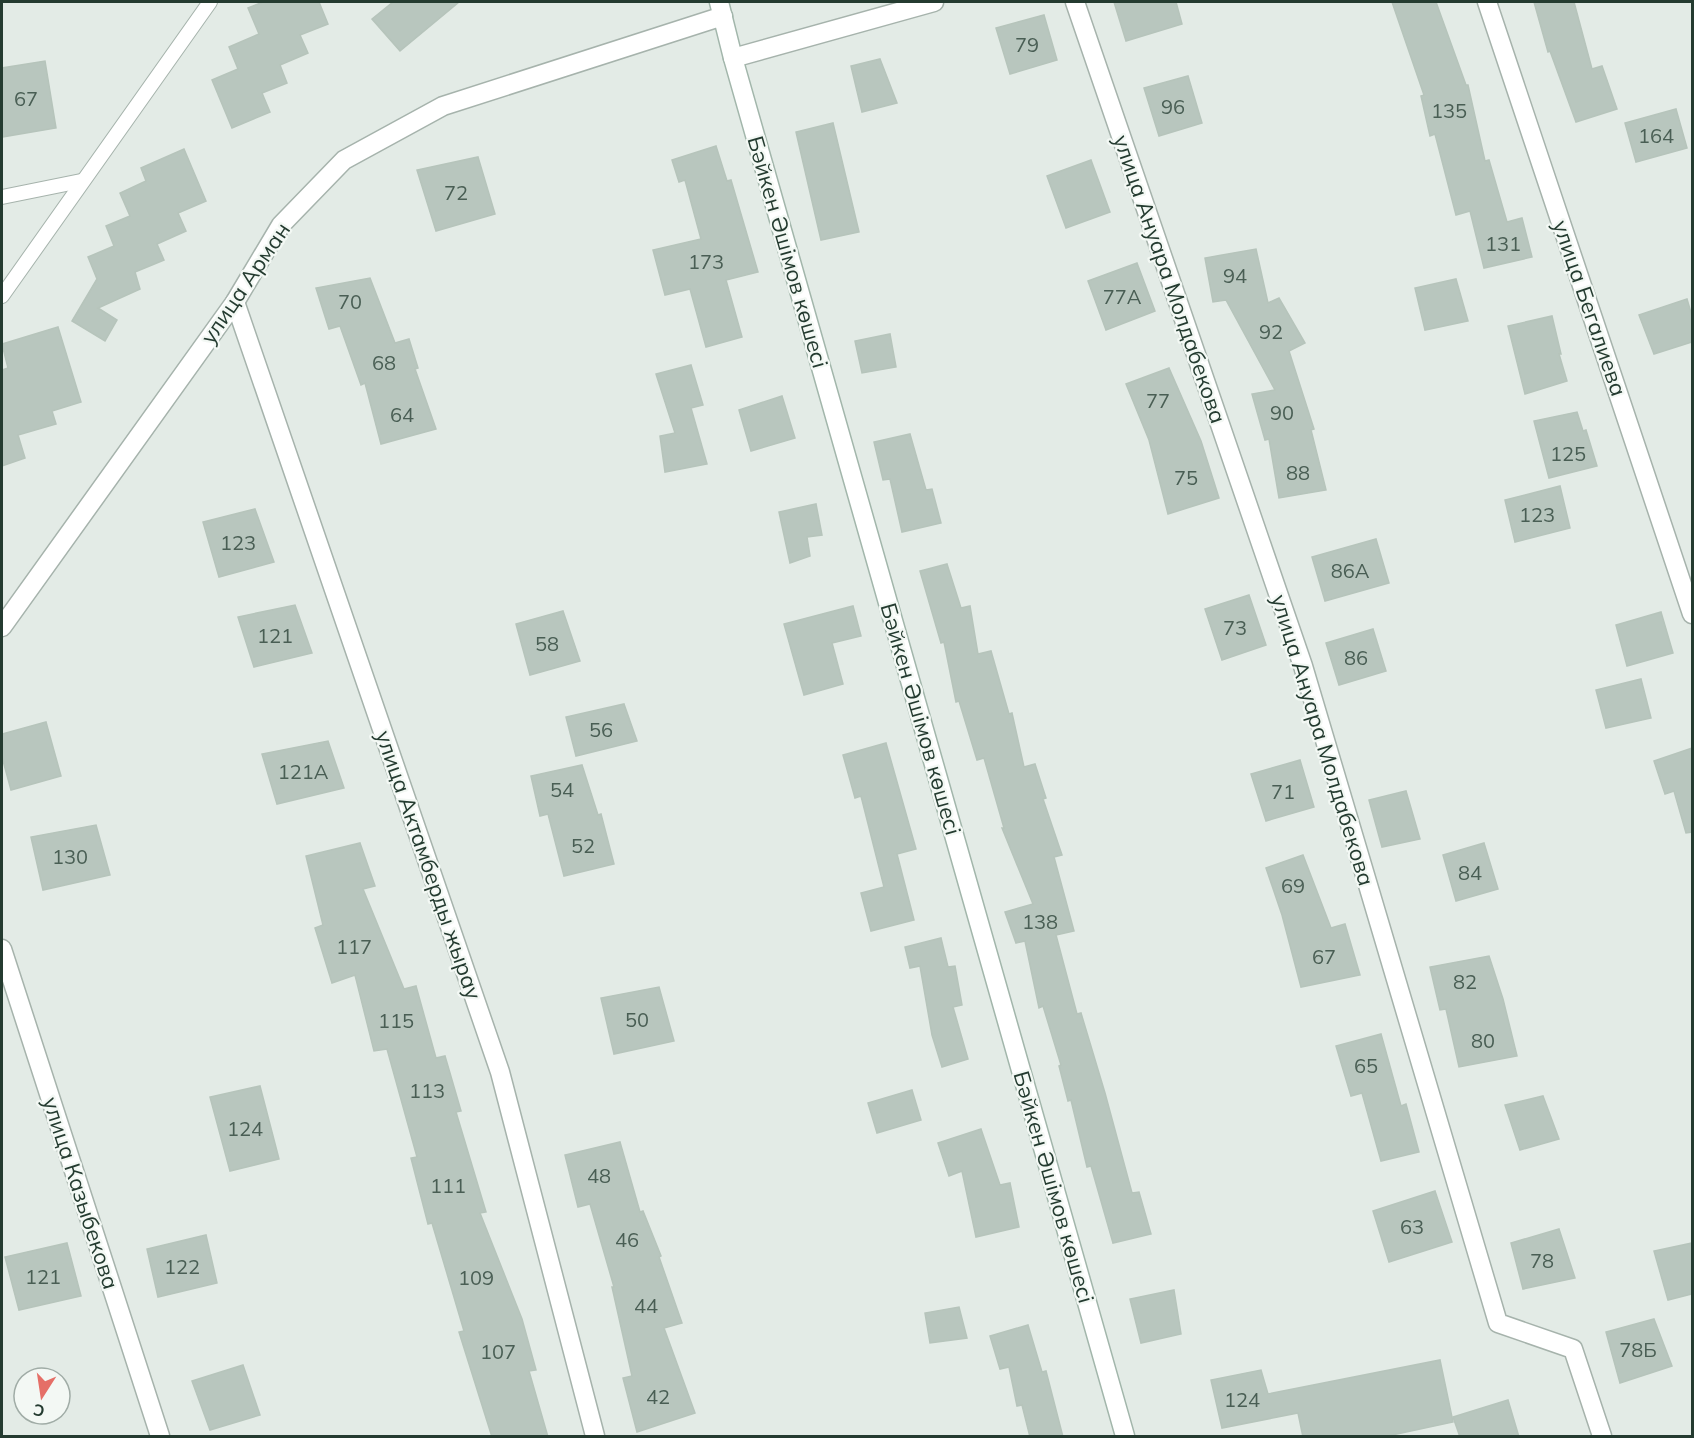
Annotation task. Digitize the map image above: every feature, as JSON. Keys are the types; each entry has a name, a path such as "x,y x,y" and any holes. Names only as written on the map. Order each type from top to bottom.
{"street":[{"path":"733,58 934,2"},
{"name":"улица Ануара Молдабекова","path":"1075,2 1303,666 1498,1323 1573,1349 1602,1437"},
{"name":"улица Бегалиева","path":"1487,2 1692,614"},
{"name":"Бәйкен Әшімов көшесі","path":"721,9 1125,1437"},
{"name":"улица Арман","path":"2,627 234,302 281,225 344,160 443,105 721,9"},
{"name":"улица Актамберды жырау","path":"234,302 500,1072 595,1437"},
{"name":"улица Казыбекова","path":"2,950 160,1437"}],"lane":[{"path":"2,296 81,181 210,2"},
{"path":"2,197 81,181"}],"building":[{"path":"263,2 319,2 328,24 300,35 308,53 280,65 287,83 262,93 270,112 232,128 212,80 238,69 229,47 259,34 248,8"},
{"path":"393,2 459,2 400,51 372,19"},
{"path":"1114,2 1176,2 1182,24 1126,41"},
{"path":"1392,2 1436,2 1466,85 1468,85 1485,161 1489,160 1507,222 1522,218 1532,257 1484,268 1470,211 1456,215 1435,134 1430,136 1421,96 1424,95"},
{"path":"1534,2 1574,2 1592,69 1602,66 1617,109 1576,122 1550,51 1548,52"},
{"path":"1044,15 1057,60 1010,74 996,28"},
{"path":"880,59 897,103 862,112 851,66"},
{"path":"45,61 56,128 2,137 2,68"},
{"path":"1188,76 1202,123 1159,136 1144,88"},
{"path":"1676,109 1687,148 1636,162 1625,123"},
{"path":"833,123 859,232 821,240 796,132"},
{"path":"716,146 727,181 731,180 758,272 726,280 742,337 706,347 690,289 665,295 653,250 701,239 685,180 679,182 672,160"},
{"path":"184,149 206,201 178,213 186,231 157,244 164,260 135,272 140,289 98,308 117,320 105,341 72,321 97,279 88,257 114,246 106,226 130,216 120,193 146,181 141,168"},
{"path":"478,157 495,214 436,231 417,170"},
{"path":"1091,160 1110,212 1066,228 1047,176"},
{"path":"1256,249 1268,303 1279,298 1305,343 1289,351 1314,429 1311,430 1326,490 1279,498 1269,439 1265,440 1252,394 1275,390 1226,300 1213,302 1205,258"},
{"path":"1137,263 1155,311 1106,330 1088,281"},
{"path":"370,278 395,343 409,339 418,368 415,369 436,429 381,444 365,383 361,385 340,326 329,329 316,288"},
{"path":"1456,279 1468,321 1425,330 1415,288"},
{"path":"1687,299 1692,316 1692,342 1654,354 1639,315"},
{"path":"1552,316 1567,381 1525,394 1508,326"},
{"path":"58,327 81,402 52,411 56,424 18,435 25,458 2,466 2,370 8,368 2,344"},
{"path":"890,334 896,367 862,373 855,341"},
{"path":"691,365 703,405 691,408 707,464 665,472 660,436 675,433 656,374"},
{"path":"1169,368 1201,441 1219,498 1168,514 1149,440 1126,384"},
{"path":"782,396 795,438 751,451 739,410"},
{"path":"1577,412 1583,431 1586,430 1597,466 1549,478 1534,421"},
{"path":"910,434 926,490 932,489 941,523 902,532 890,479 883,480 874,442"},
{"path":"1560,486 1570,528 1515,542 1505,500"},
{"path":"816,504 822,535 807,537 810,556 790,563 779,512"},
{"path":"255,509 274,562 219,577 203,522"},
{"path":"1376,539 1389,583 1325,601 1312,557"},
{"path":"947,564 961,608 970,606 978,654 991,651 1009,714 1012,713 1024,767 1035,764 1046,798 1043,799 1062,855 1054,857 1074,931 1056,935 1077,1014 1081,1013 1105,1093 1132,1193 1139,1192 1151,1234 1113,1243 1091,1166 1087,1167 1071,1100 1068,1101 1059,1066 1061,1065 1043,1006 1039,1008 1025,941 1016,943 1005,912 1033,904 1002,828 1004,828 984,758 977,760 959,701 956,702 944,642 941,643 920,571"},
{"path":"1249,595 1266,645 1222,660 1205,609"},
{"path":"295,605 312,653 254,667 238,617"},
{"path":"853,606 861,636 832,643 843,684 804,695 784,624"},
{"path":"563,611 580,661 530,675 516,624"},
{"path":"1661,612 1673,653 1627,666 1616,625"},
{"path":"1373,629 1386,671 1339,685 1326,643"},
{"path":"1641,679 1651,718 1606,728 1596,690"},
{"path":"624,704 637,741 576,756 566,717"},
{"path":"46,722 61,776 11,790 2,757 2,734"},
{"path":"328,741 344,788 277,804 262,754"},
{"path":"886,743 916,849 897,854 914,920 871,931 861,893 884,887 861,796 855,798 843,755"},
{"path":"1692,748 1692,832 1686,833 1674,791 1665,794 1654,761"},
{"path":"1300,760 1314,807 1266,821 1251,774"},
{"path":"582,765 598,815 601,814 614,864 564,876 548,814 540,816 531,776"},
{"path":"1406,791 1420,839 1382,847 1369,800"},
{"path":"96,825 110,875 43,890 31,837"},
{"path":"360,843 375,886 363,889 404,989 416,986 436,1058 445,1056 461,1111 456,1112 486,1212 480,1213 522,1319 536,1370 529,1371 548,1437 492,1437 459,1332 464,1331 432,1223 428,1224 411,1158 417,1157 387,1049 374,1051 355,975 332,983 315,928 323,925 306,856"},
{"path":"1484,843 1498,889 1456,901 1443,855"},
{"path":"1303,855 1331,928 1345,924 1360,975 1301,987 1282,915 1266,868"},
{"path":"941,938 948,967 955,966 962,1005 953,1007 968,1059 942,1067 932,1035 920,966 910,968 905,947"},
{"path":"1489,956 1503,999 1517,1056 1459,1067 1446,1009 1440,1010 1430,967"},
{"path":"659,987 674,1041 614,1054 601,998"},
{"path":"1381,1034 1401,1106 1406,1104 1419,1152 1381,1161 1362,1093 1351,1096 1336,1046"},
{"path":"260,1086 279,1159 230,1171 210,1097"},
{"path":"912,1090 921,1120 877,1133 868,1103"},
{"path":"1543,1096 1559,1139 1520,1150 1505,1105"},
{"path":"981,1129 1000,1185 1010,1183 1019,1227 976,1237 962,1171 949,1176 938,1143"},
{"path":"620,1142 640,1212 643,1211 661,1256 659,1257 682,1323 664,1328 695,1413 637,1432 623,1378 632,1376 612,1287 614,1287 590,1204 578,1207 565,1155"},
{"path":"1435,1191 1452,1242 1389,1262 1373,1211"},
{"path":"1559,1229 1575,1278 1523,1289 1511,1243"},
{"path":"206,1235 217,1283 158,1297 147,1249"},
{"path":"67,1243 81,1296 19,1310 5,1257"},
{"path":"1692,1243 1692,1294 1668,1300 1654,1251"},
{"path":"1174,1290 1181,1334 1141,1343 1130,1299"},
{"path":"959,1307 967,1338 930,1343 925,1313"},
{"path":"1654,1319 1672,1366 1620,1383 1606,1332"},
{"path":"1028,1325 1042,1372 1046,1371 1063,1437 1030,1437 1022,1405 1017,1406 1009,1367 1000,1369 990,1336"},
{"path":"1440,1360 1453,1422 1383,1437 1303,1437 1298,1413 1222,1428 1211,1380 1261,1370 1268,1394"},
{"path":"243,1365 260,1415 210,1430 192,1381"},
{"path":"1508,1400 1519,1437 1460,1437 1453,1417"}]}
